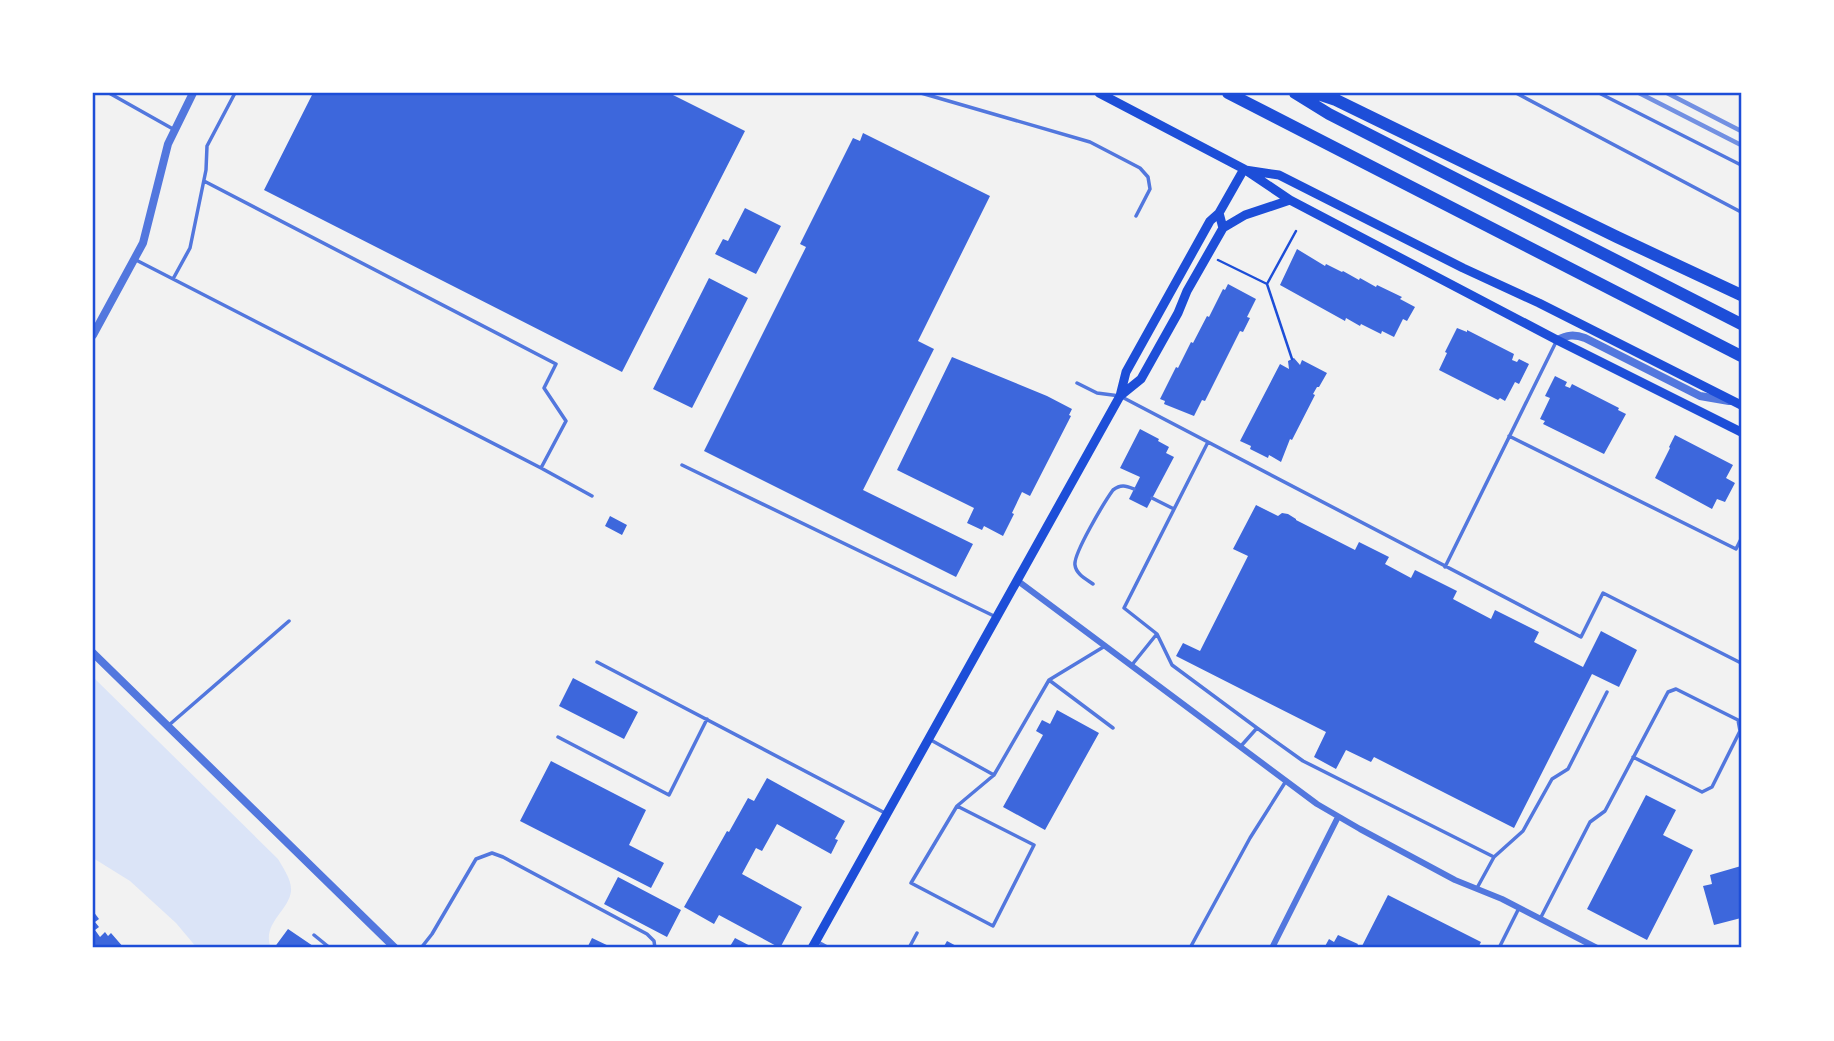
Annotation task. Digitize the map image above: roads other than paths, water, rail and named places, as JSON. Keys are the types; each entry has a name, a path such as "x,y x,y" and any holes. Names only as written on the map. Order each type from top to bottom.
{"highway":[{"path":"1228,93 1741,356"},
{"path":"1294,93 1329,114 1741,324"},
{"path":"1315,93 1336,100 1741,295"}],"main road":[{"path":"1099,93 1244,169 1290,200 1557,340 1741,432"},
{"path":"814,945 1120,396 1126,372 1210,220 1219,213 1244,169"},
{"path":"1244,169 1279,175 1738,403"},
{"path":"1120,396 1141,379 1223,228 1245,215 1290,200"},
{"path":"1219,213 1223,228"}],"street":[{"path":"93,335 142,243 168,144 193,93"},
{"path":"1557,340 1574,335 1584,338 1700,396 1738,403"},
{"path":"1018,581 1338,817 1455,880 1477,888 1597,948"},
{"path":"93,653 395,948"},
{"path":"1272,948 1338,817"}],"lane":[{"path":"109,93 175,130"},
{"path":"173,279 190,248 204,181 207,146 235,93"},
{"path":"921,93 1090,142 1140,168 1148,177 1150,189 1136,216"},
{"path":"1516,93 1741,212"},
{"path":"1599,93 1741,165"},
{"path":"204,181 556,364 544,388 566,421 541,468"},
{"path":"134,259 592,496"},
{"path":"1445,567 1557,340"},
{"path":"1077,383 1097,393 1120,396 1581,637 1603,593 1741,663"},
{"path":"1509,436 1736,549 1741,539"},
{"path":"1208,442 1124,608 1157,634 1172,665 1303,761 1494,857"},
{"path":"682,465 998,618"},
{"path":"1093,584 1077,572 1076,555 1113,490 1124,485 1134,489"},
{"path":"1152,498 1174,509"},
{"path":"167,727 289,621"},
{"path":"1131,666 1157,634"},
{"path":"957,806 1034,845 993,926 911,883 957,806 994,775 1049,680 1105,646"},
{"path":"597,662 887,814"},
{"path":"1049,680 1112,728"},
{"path":"1540,919 1590,822 1605,811 1633,757 1668,691 1676,689 1738,720 1740,731 1712,787 1702,792 1633,757"},
{"path":"1477,888 1494,857 1523,831 1552,779 1568,769 1607,692"},
{"path":"558,737 669,795 707,719"},
{"path":"1241,747 1257,728"},
{"path":"929,739 994,775"},
{"path":"1190,948 1250,838 1286,781"},
{"path":"421,948 476,859 492,853 647,934 654,941 655,948"},
{"path":"1499,948 1518,908"},
{"path":"909,948 917,933"},
{"path":"314,935 330,948"},
{"path":"814,945 829,948"},
{"path":"1735,948 1741,947"}],"railway":[{"path":"1639,93 1741,145"},
{"path":"1667,93 1741,131"}]}
